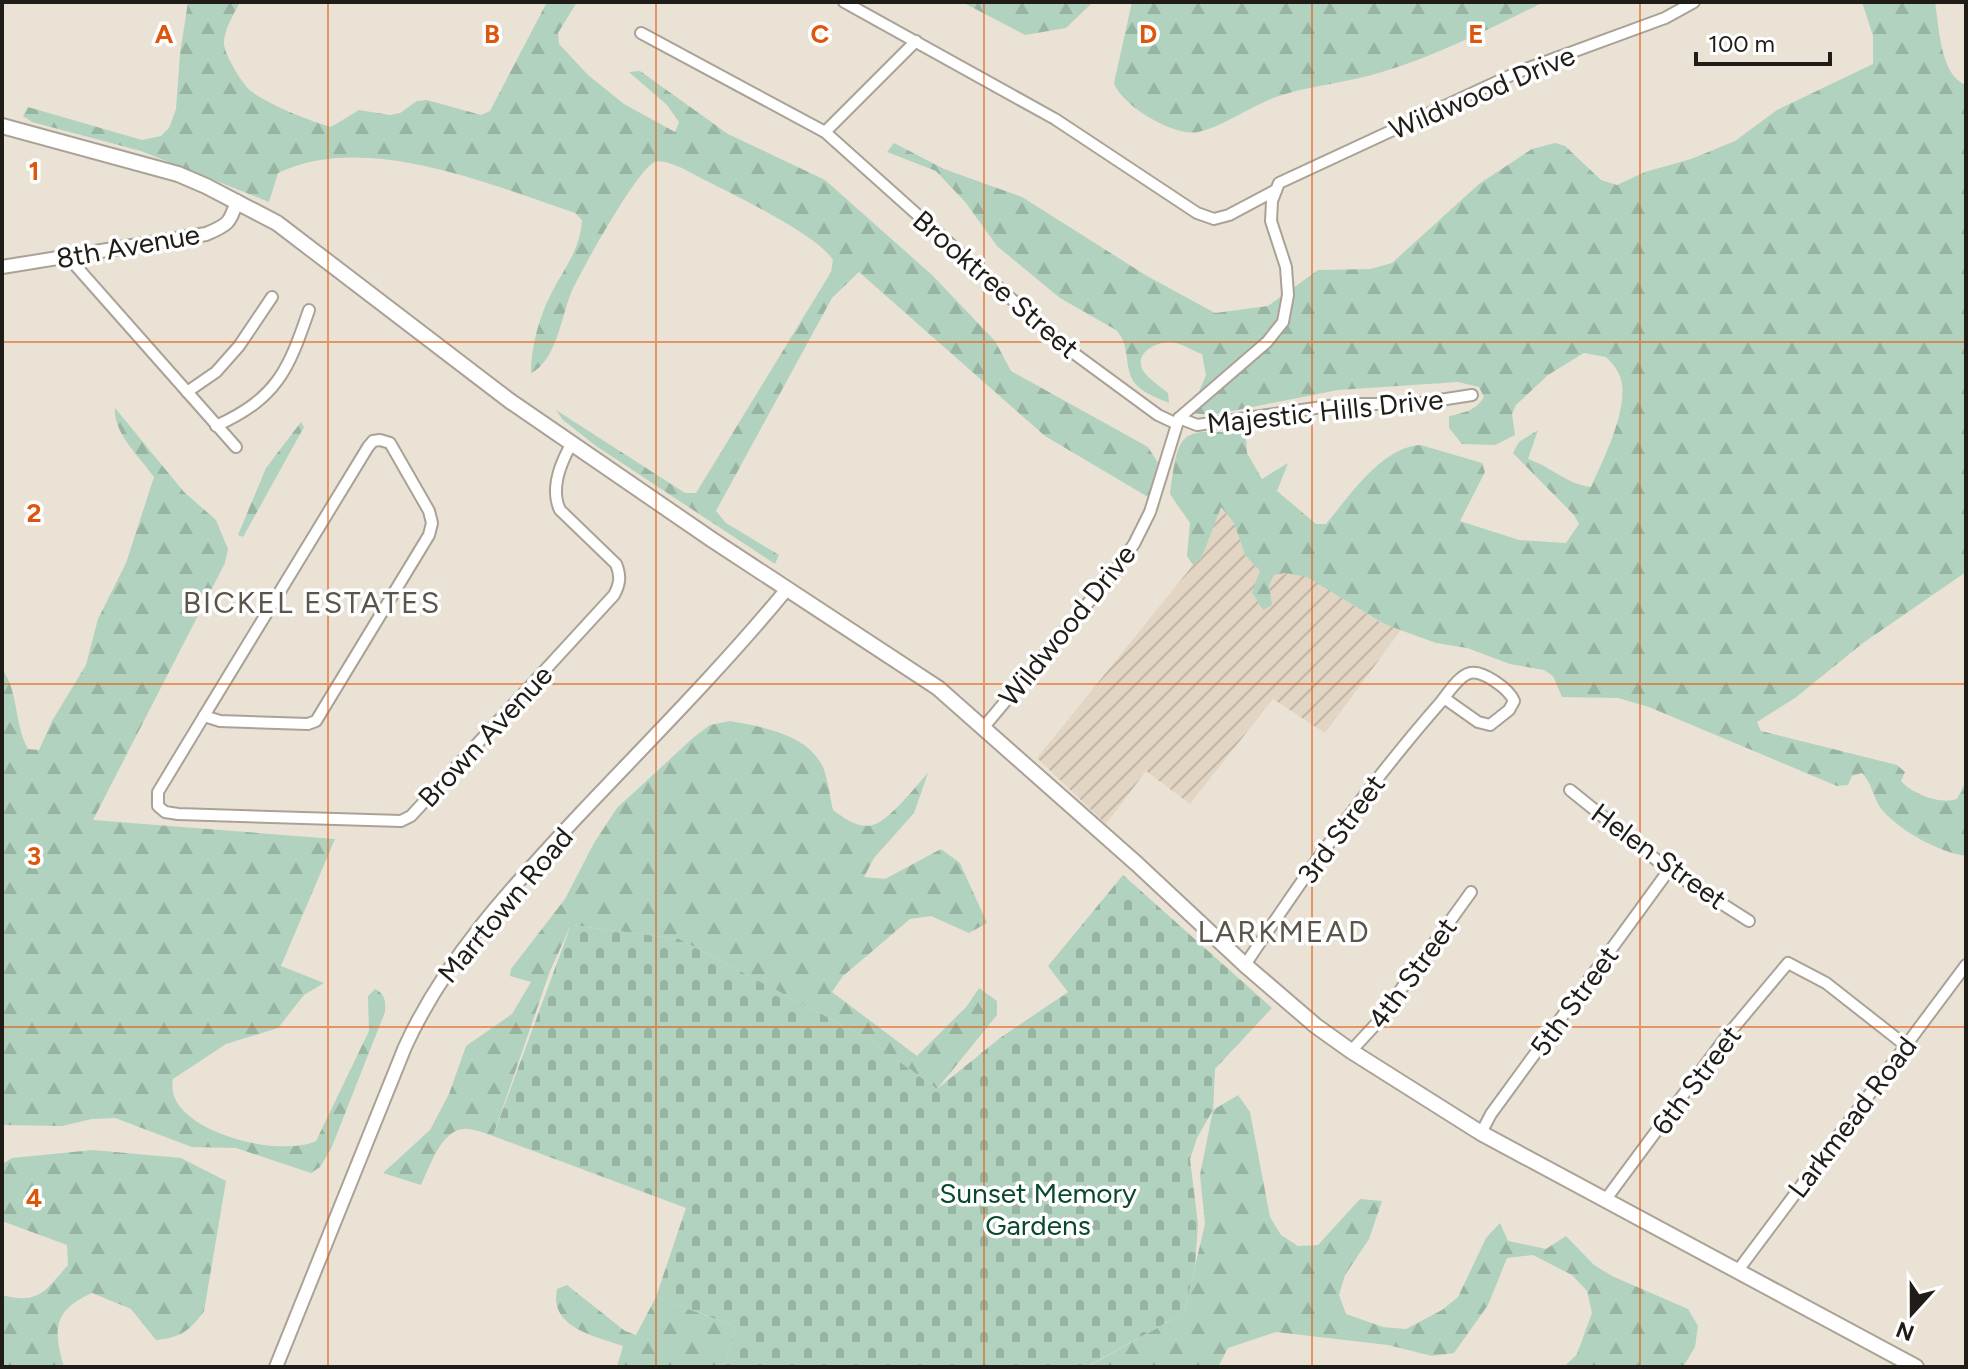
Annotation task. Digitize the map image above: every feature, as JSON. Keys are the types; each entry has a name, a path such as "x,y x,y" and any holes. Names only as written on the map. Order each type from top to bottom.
{"main road":[{"path":"2,126 178,174 237,201 307,243 460,363 572,443 938,688 1127,855 1245,965 1316,1026 1351,1051 1481,1133 1739,1269 1916,1367"}],"street":[{"name":"Wildwood Drive","path":"844,2 1055,119 1197,213 1214,219 1229,215 1276,190 1279,183 1518,72 1665,18 1694,2"},
{"path":"641,33 825,132 916,41"},
{"name":"Brooktree Street","path":"825,132 1064,346 1158,415 1178,421"},
{"path":"1178,421 1267,342 1283,322 1288,295 1286,267 1271,221 1276,190"},
{"name":"8th Avenue","path":"2,267 206,234 226,226 233,217 237,201"},
{"path":"68,257 236,447"},
{"path":"187,392 216,372 239,346 272,297"},
{"path":"216,426 248,411 268,392 290,364 309,310"},
{"name":"Majestic Hills Drive","path":"1178,421 1197,425 1343,404 1414,404 1472,395"},
{"name":"Wildwood Drive","path":"983,728 1134,544 1150,512 1178,421"},
{"path":"373,441 390,443 429,511 432,523 429,535 316,721 308,724 220,721 204,716 368,447 373,441"},
{"name":"Brown Avenue","path":"204,716 158,792 158,806 165,812 401,821 411,816 586,626 618,586 620,573 616,564 560,510 557,503 560,469 572,443"},
{"name":"Marrtown Road","path":"276,1367 405,1047 452,962 500,901 737,650 787,589"},
{"name":"3rd Street","path":"1245,965 1358,803 1444,698 1465,675 1473,672 1481,674 1511,694 1514,701 1509,710 1490,725 1478,722 1444,698"},
{"name":"Helen Street","path":"1570,790 1669,870 1749,921"},
{"name":"5th Street","path":"1481,1133 1491,1114 1669,870"},
{"name":"4th Street","path":"1351,1051 1376,1024 1471,892"},
{"name":"6th Street","path":"1606,1199 1726,1037 1788,963 1826,983 1905,1045"},
{"name":"Larkmead Road","path":"1739,1269 1966,965"}],"shaded area":[{"path":"1220,507 1234,523 1245,555 1260,571 1271,604 1269,584 1274,575 1307,576 1383,624 1401,630 1325,733 1273,699 1190,804 1146,771 1106,824 1037,758 1202,557"}],"green space":[{"path":"188,2 240,2 227,27 224,43 230,61 243,82 268,102 331,127 359,110 390,115 400,113 417,101 427,100 481,115 490,111 547,2 577,2 558,33 559,44 588,75 624,104 675,132 679,122 667,105 629,72 640,71 728,134 825,180 932,275 995,341 1011,371 1148,447 1158,463 1148,497 1045,436 859,272 832,298 716,511 726,523 779,555 775,564 596,446 563,420 556,410 685,493 696,493 831,272 833,260 823,248 764,210 682,168 664,162 653,163 634,184 596,245 571,293 552,349 531,373 534,343 543,312 571,259 581,231 582,220 575,213 427,166 349,157 312,161 278,173 269,202 141,151 32,122 23,116 28,107 142,140 161,136 169,128 176,109"},
{"path":"962,2 1093,2 1066,28 1025,35"},
{"path":"1132,2 1544,2 1424,58 1369,76 1289,93 1207,130 1188,132 1150,118 1127,101 1114,83"},
{"path":"1862,2 1935,2 1946,61 1957,80 1966,85 1966,572 1863,643 1795,698 1757,722 1761,731 1897,765 1905,772 1901,781 1927,797 1943,801 1957,799 1966,781 1966,856 1933,846 1891,819 1880,807 1862,773 1852,776 1848,785 1837,786 1649,707 1618,698 1562,697 1553,676 1544,670 1510,664 1467,648 1436,643 1384,624 1307,577 1285,573 1274,575 1269,585 1272,605 1263,610 1252,592 1260,571 1245,555 1234,523 1221,507 1202,557 1193,565 1187,556 1190,523 1170,494 1173,473 1180,445 1194,433 1207,432 1246,434 1247,453 1262,479 1288,463 1277,491 1316,524 1326,524 1380,463 1393,454 1421,445 1482,463 1485,472 1460,521 1519,540 1566,543 1579,524 1574,515 1513,453 1519,442 1538,430 1528,459 1573,482 1591,487 1615,430 1622,398 1618,372 1606,357 1584,353 1548,375 1516,405 1512,414 1515,435 1495,445 1462,444 1449,428 1449,416 1473,408 1484,397 1479,387 1458,382 1338,390 1212,415 1190,413 1206,375 1202,354 1172,342 1153,346 1143,354 1141,366 1146,375 1168,393 1169,403 1143,391 1132,379 1125,347 1116,330 1060,298 997,246 966,203 936,171 887,152 894,143 944,169 1022,197 1147,276 1215,313 1268,306 1318,270 1370,269 1392,263 1479,184 1532,149 1555,143 1565,146 1601,180 1617,185 1735,141 1777,110 1873,64 1873,36"},
{"path":"115,408 184,492 216,520 228,549 225,563 93,820 335,839 281,966 324,983 304,995 278,1028 226,1044 173,1079 175,1097 186,1113 204,1126 227,1136 277,1146 299,1146 316,1141 369,1031 368,996 375,989 381,993 385,1012 331,1149 320,1167 311,1173 236,1148 192,1147 115,1118 92,1119 62,1126 2,1125 2,669 11,688 28,749 39,750 52,721 86,665 98,619 126,563 154,477 123,436"},
{"path":"301,422 304,427 243,537 238,535 266,468"},
{"path":"730,721 783,734 806,747 823,767 833,810 857,824 873,825 887,817 928,773 914,813 874,858 864,877 885,879 941,849 960,863 987,923 969,933 931,916 910,919 843,976 832,992 917,1056 967,1006 979,988 997,1001 997,1015 937,1089 867,1038 679,939 571,925 550,971 493,1136 468,1129 451,1134 438,1149 421,1185 383,1173 430,1130 449,1094 466,1046 512,1014 531,982 510,976 511,969 565,899 594,843 617,808 694,737 710,725"},
{"name":"Sunset Memory Gardens","path":"1123,875 1272,1008 1215,1069 1213,1110 1197,1138 1190,1159 1198,1224 1195,1266 1184,1313 1086,1367 725,1367 735,1326 656,1297 686,1208 493,1136 571,925 679,939 867,1038 937,1089 1000,1038 1068,992 1048,966"},
{"path":"1238,1095 1250,1112 1270,1217 1281,1235 1298,1246 1318,1245 1360,1199 1382,1201 1369,1239 1345,1275 1339,1295 1346,1314 1383,1327 1406,1329 1442,1310 1458,1297 1486,1238 1500,1223 1508,1241 1546,1249 1566,1236 1594,1265 1612,1276 1688,1309 1698,1326 1695,1347 1683,1367 1564,1367 1577,1354 1592,1313 1587,1291 1572,1275 1533,1255 1507,1258 1488,1305 1454,1353 1432,1356 1388,1345 1276,1332 1228,1348 1218,1367 1087,1367 1184,1313 1205,1224 1200,1175 1213,1110"},
{"path":"93,1150 181,1158 226,1181 204,1311 184,1332 156,1340 131,1309 92,1293 70,1307 59,1322 58,1342 64,1367 2,1367 2,1295 25,1298 40,1294 68,1265 67,1245 2,1221 2,1164 12,1158"},
{"path":"567,1285 625,1331 636,1335 656,1297 735,1326 725,1367 617,1367 623,1346 576,1328 560,1313 556,1302 557,1289"}],"district":[{"name":"BICKEL ESTATES","path":"312,602"},
{"name":"LARKMEAD","path":"1284,931"}]}
